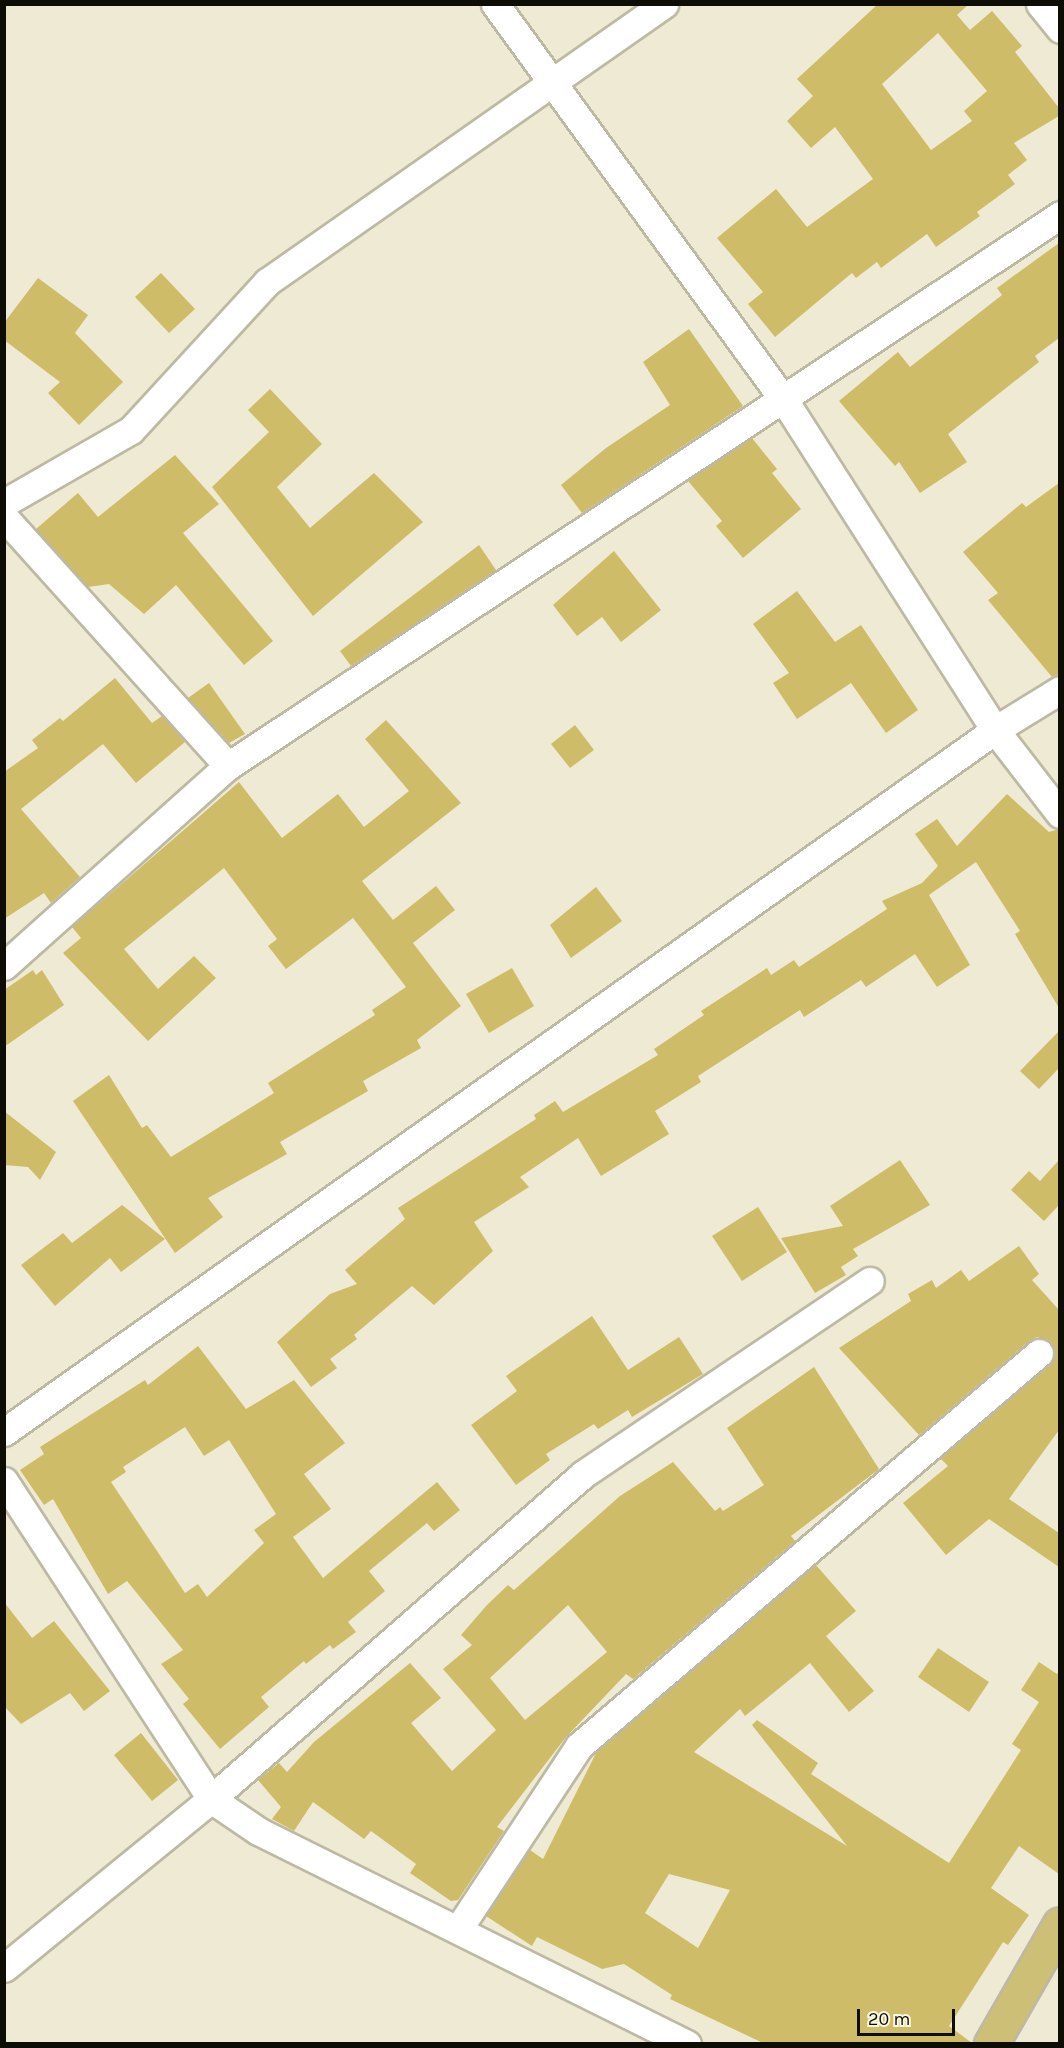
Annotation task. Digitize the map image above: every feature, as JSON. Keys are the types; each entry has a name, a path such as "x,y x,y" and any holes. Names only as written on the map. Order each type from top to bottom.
{"main road":[{"path":"992,2043 1059,1924"}],"street":[{"path":"495,4 784,399 995,730 1059,814"},
{"path":"4,503 131,430 267,282 554,85 664,4"},
{"path":"1040,4 1059,29"},
{"path":"4,966 228,766 1059,215"},
{"path":"4,517 228,766"},
{"path":"4,1432 995,730 1059,690"},
{"path":"4,1968 211,1798 582,1475 870,1281"},
{"path":"459,1928 579,1746 1039,1353"},
{"path":"4,1481 211,1798 258,1831 459,1928 687,2043"}],"building":[{"path":"878,4 969,4 957,15 970,30 992,11 1022,46 1015,52 1059,108 1059,116 1014,143 1027,160 1008,175 1015,184 977,212 980,216 936,247 927,234 881,268 877,262 856,278 852,273 775,337 748,304 763,292 717,238 776,189 807,227 873,179 835,127 811,148 787,121 813,96 797,79","holes":["938,33 987,91 964,111 972,121 931,150 882,84"]},
{"path":"1059,243 1059,338 1035,356 1039,362 948,434 967,462 920,493 899,462 895,466 839,401 898,352 910,367 1002,295 997,288"},
{"path":"161,273 195,309 169,333 135,297"},
{"path":"38,278 88,315 75,333 123,382 79,425 48,393 60,382 4,340 4,323"},
{"path":"689,329 743,406 582,513 561,485 606,448 670,405 643,362"},
{"path":"270,389 322,444 277,487 310,528 374,473 423,522 313,616 212,487 269,432 248,410"},
{"path":"752,438 777,469 772,473 801,509 743,558 716,526 722,521 688,481"},
{"path":"175,455 219,504 183,533 273,641 244,665 176,585 144,614 109,584 88,587 36,529 78,493 98,517"},
{"path":"1059,483 1059,674 1052,677 988,600 998,593 963,552 1022,503 1026,507"},
{"path":"479,545 496,570 351,666 340,651"},
{"path":"614,551 661,610 621,642 602,617 577,636 553,605"},
{"path":"797,591 835,642 861,625 918,710 886,733 851,683 797,719 773,683 789,673 753,624"},
{"path":"115,678 152,723 162,716 185,742 136,783 103,744 21,809 80,877 51,903 44,893 4,919 4,772 38,748 32,740 60,718 63,721"},
{"path":"209,683 245,734 229,743 188,698"},
{"path":"386,720 461,803 362,881 393,920 436,886 455,910 413,943 461,1006 417,1040 421,1048 363,1081 368,1091 280,1142 287,1154 208,1198 223,1217 175,1253 73,1101 109,1075 142,1128 147,1125 171,1157 274,1093 268,1083 375,1015 372,1010 406,987 353,918 286,969 268,946 277,939 224,868 124,949 158,989 194,956 216,978 148,1041 63,953 81,938 72,927 239,782 282,838 338,794 364,827 409,791 365,739"},
{"path":"575,725 594,750 570,768 551,744"},
{"path":"1007,794 1049,832 1059,829 1059,1008 1015,934 1020,931 976,862 929,895 970,965 937,987 915,954 866,987 861,980 804,1017 800,1010 698,1076 701,1082 655,1111 669,1134 601,1176 578,1138 520,1177 529,1187 474,1222 493,1251 434,1305 412,1286 354,1335 357,1339 330,1359 337,1368 311,1387 277,1342 330,1294 357,1284 345,1270 405,1219 398,1208 536,1119 534,1115 555,1101 563,1112 658,1055 654,1049 704,1015 701,1011 767,968 771,975 794,960 799,967 887,909 882,901 922,883 938,866 915,834 937,819 957,846"},
{"path":"596,887 622,921 571,958 550,925"},
{"path":"512,968 534,1006 489,1033 466,994"},
{"path":"33,970 36,975 42,970 64,1005 4,1047 4,990"},
{"path":"1059,1031 1059,1068 1039,1089 1020,1071"},
{"path":"4,1111 56,1152 40,1180 28,1167 4,1165"},
{"path":"900,1160 930,1205 853,1249 858,1256 841,1267 846,1275 815,1293 781,1238 843,1226 830,1206"},
{"path":"1059,1160 1059,1205 1044,1221 1011,1190 1029,1171 1040,1181"},
{"path":"122,1205 165,1239 121,1272 110,1258 55,1306 21,1265 63,1233 72,1243"},
{"path":"758,1207 787,1252 742,1281 712,1236"},
{"path":"1019,1246 1039,1274 1032,1280 1059,1310 1059,1430 1009,1499 1059,1533 1059,1567 989,1519 946,1555 903,1503 948,1466 940,1458 1049,1365 1055,1351 1051,1342 1037,1337 1029,1341 919,1435 839,1348 911,1301 908,1294 932,1280 936,1288 961,1270 969,1281"},
{"path":"592,1316 628,1370 679,1337 703,1374 632,1417 628,1410 598,1429 594,1424 546,1454 550,1460 516,1485 471,1425 517,1391 506,1376"},
{"path":"198,1346 246,1409 294,1380 345,1443 304,1474 331,1509 293,1537 323,1578 437,1482 460,1510 434,1531 427,1523 369,1571 385,1591 348,1622 356,1632 333,1649 330,1645 306,1664 304,1661 261,1697 269,1707 220,1749 183,1704 189,1699 161,1664 183,1650 127,1581 108,1594 53,1499 44,1505 20,1470 44,1454 40,1447 145,1380 148,1385","holes":["185,1427 204,1456 229,1440 276,1514 254,1530 264,1543 207,1597 198,1584 185,1593 111,1482 126,1472 123,1467"]},
{"path":"814,1367 879,1469 791,1536 795,1541 633,1679 626,1674 566,1737 497,1827 504,1831 458,1900 451,1901 410,1873 416,1864 371,1831 364,1839 313,1802 294,1831 272,1819 281,1807 258,1780 279,1763 287,1772 314,1742 410,1663 441,1698 411,1723 452,1771 496,1730 443,1669 472,1645 461,1635 508,1585 514,1590 620,1496 673,1462 715,1511 720,1507 723,1511 764,1485 727,1428","holes":["568,1605 607,1652 525,1720 490,1678"]},
{"path":"816,1565 856,1611 826,1636 874,1691 849,1712 810,1663 745,1716 740,1709 694,1752 847,1846 752,1725 757,1720 818,1763 811,1774 949,1863 1021,1750 1012,1744 1039,1702 1021,1690 1039,1662 1057,1674 1059,1671 1059,1874 1019,1846 991,1888 1029,1915 1008,1945 1003,1942 949,2026 972,2043 763,2043 670,1999 672,1995 624,1964 602,1969 537,1937 532,1946 486,1916 530,1850 543,1859 597,1751","holes":["669,1874 730,1890 698,1948 645,1913"]},
{"path":"4,1602 32,1638 54,1621 110,1691 84,1711 70,1693 21,1724 4,1706"},
{"path":"938,1648 989,1682 969,1712 918,1677"},
{"path":"141,1733 178,1780 152,1801 114,1755"}]}
